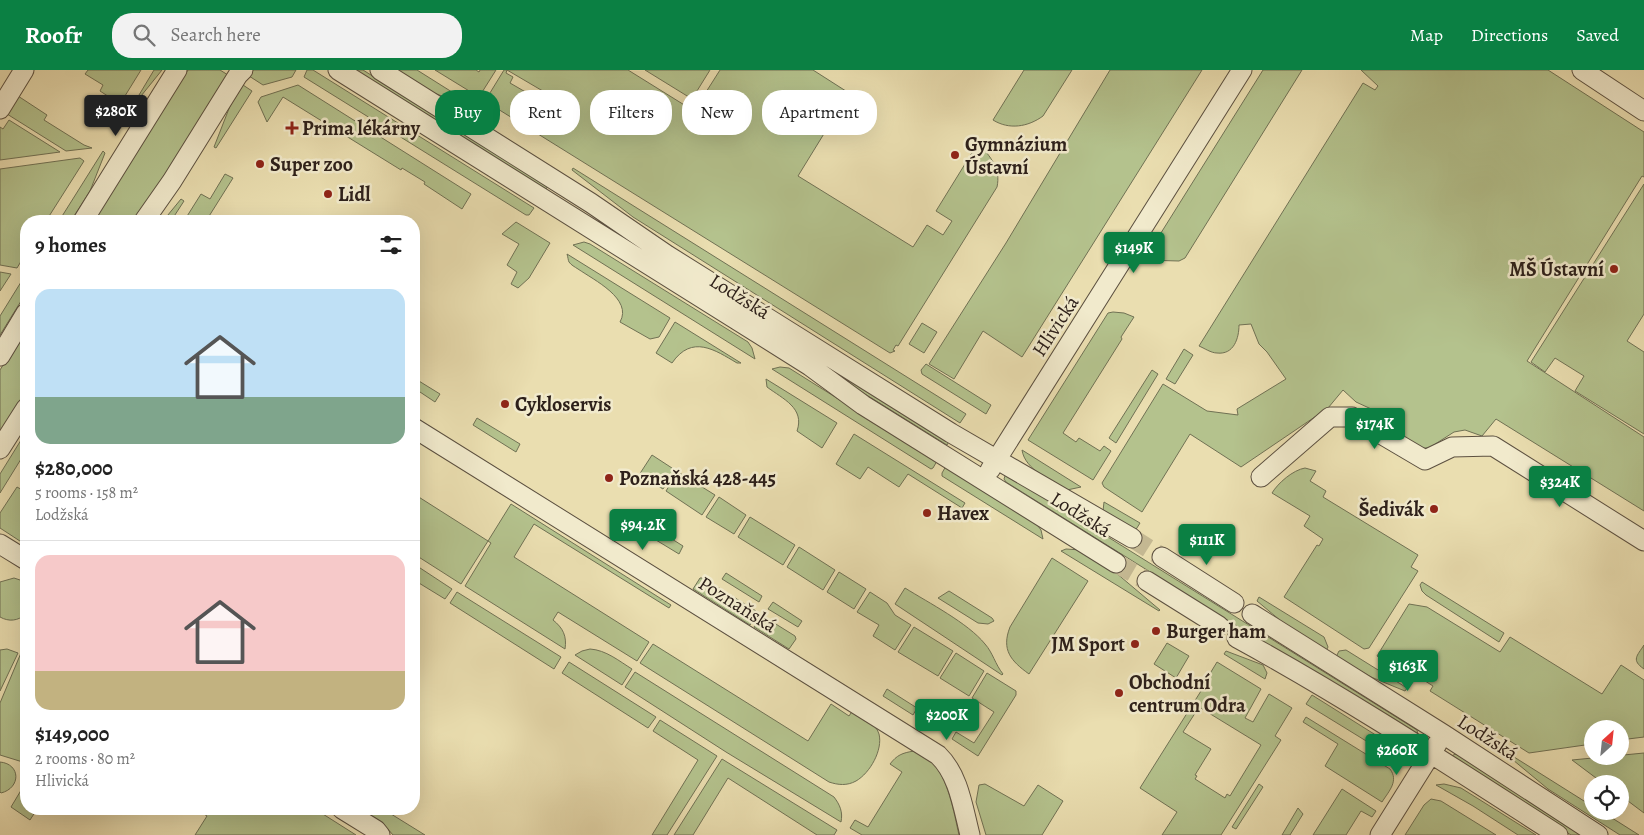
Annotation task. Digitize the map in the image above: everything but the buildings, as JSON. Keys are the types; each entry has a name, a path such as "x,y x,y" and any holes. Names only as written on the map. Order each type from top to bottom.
{"street":[{"path":"0,109 24,70"},
{"path":"87,215 177,70"},
{"name":"Lodžská","path":"338,70 810,366 863,405 1116,563"},
{"name":"Lodžská","path":"380,70 591,203 667,255 943,428 1132,538"},
{"name":"Hlivická","path":"984,479 1242,70"},
{"path":"1582,70 1644,111"},
{"path":"148,215 172,181 240,72"},
{"path":"0,356 20,323"},
{"path":"0,449 20,417"},
{"path":"1261,477 1330,417 1352,417 1425,460 1452,447 1493,446 1644,541"},
{"name":"Poznaňská","path":"420,432 938,755 952,772 970,835"},
{"path":"0,544 20,556"},
{"path":"1162,557 1234,602"},
{"path":"1147,581 1219,626"},
{"name":"Lodžská","path":"1252,614 1443,734 1598,835"},
{"path":"1237,638 1314,682 1558,835"},
{"path":"1380,835 1443,734"},
{"path":"352,815 376,830 380,835"}],"green space":[{"path":"88,70 141,70 120,104 100,91 103,85 85,74"},
{"path":"154,70 162,70 141,96 139,95"},
{"path":"188,70 220,70 228,75 140,215 97,215"},
{"path":"253,70 296,70 292,77 263,85 249,76"},
{"path":"307,70 313,70 534,208 529,215 526,215 304,77"},
{"path":"348,70 363,70 435,115 435,125"},
{"path":"397,70 417,70 449,90 435,90 434,93"},
{"path":"435,70 476,70 479,72 480,70 496,70 483,90 468,90"},
{"path":"504,70 507,70 506,73 513,77 510,83 522,90 510,90 510,117 500,110 500,90 492,90"},
{"path":"507,70 628,70 660,90 590,90 590,135 672,135 672,97 682,104 682,135 752,135 752,90 707,90 720,70 813,70 844,90 762,90 762,135 823,135 798,176 913,247 927,225 943,235 952,221 936,211 978,143 994,164 998,174 997,187 898,346 896,345 893,350 895,351 890,353 540,135 580,135 580,90 541,90"},
{"path":"645,70 710,70 698,90 682,90 682,93"},
{"path":"1024,70 1072,70 1043,116 1037,120 1025,125 1012,126 993,120"},
{"path":"1110,70 1202,70 1022,357 983,331 954,379 929,364 1006,243"},
{"path":"1263,70 1302,70 1185,258 1179,261 1144,260"},
{"path":"1361,70 1548,70 1644,132 1644,177 1642,176 1527,361 1644,437 1644,511 1496,419 1482,436 1465,430 1454,432 1429,448 1418,448 1374,424 1380,413 1356,402 1343,390 1328,408 1241,467 1190,434 1142,512 1104,487 1102,483 1163,384 1207,411 1238,415 1237,409 1286,379 1259,344 1251,324 1239,325 1237,340 1228,351 1215,353 1199,346 1363,83 1375,90 1378,86"},
{"path":"243,85 252,91 216,148 214,147 230,106"},
{"path":"298,85 471,194 462,209 424,184 425,182 402,168 401,170 283,97 267,122 258,102 261,97"},
{"path":"18,96 47,115 44,120 92,148 66,151 7,114"},
{"path":"9,120 60,152 0,160 0,127 3,129"},
{"path":"451,135 467,135 548,186 543,193"},
{"path":"103,151 105,153 90,191 75,215 63,215"},
{"path":"80,158 84,161 50,215 20,215 20,263 17,268 0,265 0,169"},
{"path":"573,168 966,414 960,423 633,217 572,170"},
{"path":"225,174 233,178 210,215 188,215 201,194 210,199"},
{"name":"MŠ Ústavní","path":"1644,184 1644,314 1627,341 1644,352 1644,434 1575,391 1584,376 1555,358 1545,372 1531,362"},
{"path":"181,199 184,201 175,215 168,215"},
{"path":"516,222 550,243 529,278 518,288 511,284 517,272 507,265 519,244 502,234"},
{"path":"584,242 748,342 755,359 573,245"},
{"path":"567,254 670,318 659,337 650,339 620,322 623,314 617,298 602,285 571,264"},
{"path":"0,272 11,274 0,291"},
{"path":"20,284 20,303 0,335 0,316"},
{"path":"1108,313 1124,313 1134,317 1063,433 1076,442 1079,438 1100,451 1104,446 1111,451 1093,480 1028,440"},
{"path":"675,322 741,363 737,363 720,353 704,347 696,347 680,354 672,363 656,353"},
{"path":"922,323 937,332 924,353 909,344"},
{"path":"20,338 20,407 0,439 0,370"},
{"path":"799,348 951,438 947,445 799,353"},
{"path":"1184,349 1193,355 1175,384 1166,379"},
{"path":"926,364 991,405 986,414 922,374 921,370"},
{"path":"780,367 789,368 937,461 933,468 931,469 772,369"},
{"path":"1152,370 1158,374 1116,443 1109,438"},
{"path":"766,379 837,423 822,448 797,431 799,423 795,410 786,400 767,387"},
{"path":"420,382 440,394 435,402 420,392"},
{"path":"477,418 520,444 516,452 473,425"},
{"path":"854,434 965,503 962,508 908,474 899,487 868,467 860,479 836,464"},
{"path":"20,442 20,461 0,493 0,474"},
{"path":"1022,450 1081,487 1067,490 1047,478 1033,469 1024,457"},
{"path":"652,455 675,470 663,489 639,475"},
{"path":"946,466 1035,522 1041,530 1043,539 942,476"},
{"path":"1305,468 1316,471 1310,481 1326,491 1323,497 1418,555 1411,567 1418,571 1369,648 1364,649 1284,597 1317,545 1319,546 1323,539 1304,526 1310,516 1272,493 1286,478 1296,471"},
{"path":"678,472 715,495 702,515 666,491"},
{"path":"1007,474 1417,730 1418,735 1413,736 1006,482 1004,479"},
{"path":"17,487 20,489 20,541 0,528 0,513"},
{"path":"719,497 746,515 734,534 706,517"},
{"path":"420,498 488,541 461,584 420,558"},
{"path":"1104,502 1140,523 1135,531 1103,511"},
{"path":"511,504 671,605 669,608 534,524 514,557 649,642 637,661 558,612 553,620 564,633 565,649 465,586 491,543 488,541"},
{"path":"750,517 795,545 783,565 738,537"},
{"path":"656,529 683,546 679,554 651,537"},
{"path":"799,547 835,570 823,590 787,567"},
{"path":"1066,549 1081,550 1115,572 1160,610 1061,551"},
{"path":"1052,558 1088,581 1029,674 1009,654 1007,635"},
{"path":"420,568 452,589 445,599 420,584"},
{"path":"839,572 866,589 854,609 827,592"},
{"path":"726,573 762,596 759,602 722,579"},
{"path":"14,578 20,580 20,618 10,620 0,617 0,582"},
{"path":"700,578 727,593 723,600 727,603 732,596 756,611 757,615 750,625 693,589"},
{"path":"1422,582 1504,633 1499,642 1426,595 1420,585"},
{"path":"905,588 969,628 988,647 1003,674 895,604"},
{"path":"949,591 994,621 988,624 978,623 938,598"},
{"path":"457,592 561,657 554,669 450,603"},
{"path":"870,592 887,603 895,615 911,625 895,650 873,636 879,625 857,612"},
{"path":"1259,597 1324,637 1328,647 1326,651 1293,631 1257,601"},
{"path":"773,602 802,621 798,627 768,609"},
{"path":"1409,604 1427,607 1500,652 1510,637 1602,694 1621,665 1644,680 1644,737 1629,739 1629,720 1584,720 1584,745 1529,753 1430,691 1433,686 1414,674 1411,678 1377,656"},
{"path":"760,616 795,636 796,639 789,649 754,627"},
{"path":"914,627 953,651 938,676 898,652"},
{"path":"1167,643 1189,656 1176,678 1154,664"},
{"path":"653,644 808,741 831,704 849,716 853,710 872,723 879,734 879,747 874,760 866,773 856,781 849,784 829,782 640,663"},
{"path":"1644,645 1644,669 1636,658"},
{"path":"7,649 18,653 0,691 0,650"},
{"path":"590,649 607,654 632,669 622,685 575,655"},
{"path":"1346,650 1407,688 1405,691 1371,677 1336,657 1339,651"},
{"path":"1226,651 1263,665 1267,673 1265,679 1224,654"},
{"path":"956,653 984,671 969,696 940,678"},
{"path":"20,655 20,761 0,755 0,703"},
{"path":"569,662 656,717 648,728 562,673"},
{"path":"1217,662 1261,689 1245,718 1253,722 1269,694 1292,708 1275,736 1281,740 1221,835 1162,835 1177,812 1140,788","holes":["1199,707 1261,745 1230,796 1227,794 1225,798 1195,779 1197,776 1195,775 1211,749 1183,732"]},
{"path":"635,672 834,797 842,815 841,822 726,752 625,687"},
{"path":"987,673 1016,691 1016,695 978,756 952,739 956,732 974,743 994,712 972,698"},
{"path":"887,689 917,708 913,715 883,696"},
{"path":"1312,695 1390,744 1402,763 1306,704"},
{"path":"1306,717 1390,769 1394,778 1390,790 1382,802 1325,766 1338,744 1303,722"},
{"path":"660,720 717,756 667,835 652,835 698,760 653,731"},
{"path":"1495,745 1584,801 1584,812 1548,789"},
{"path":"914,751 929,759 942,776 950,796 959,835 862,835 850,828 855,820 868,827 902,772 890,764 900,755"},
{"path":"1644,753 1644,813 1629,802 1629,775 1592,775 1572,760 1584,759 1584,765 1629,765 1629,754"},
{"path":"1455,754 1586,835 1571,835 1453,762 1452,756"},
{"path":"722,759 837,830 834,835 817,835 728,778 693,835 674,835"},
{"path":"0,762 12,767 16,776 12,786 1,793 0,792"},
{"path":"985,784 1024,806 1038,785 1063,801 1042,835 986,835 976,802 979,785"},
{"path":"1259,784 1263,787 1236,829 1232,827"},
{"path":"1444,784 1461,788 1536,835 1518,835 1436,785"},
{"path":"1342,789 1376,811 1372,817 1361,811 1346,835 1313,835"},
{"path":"20,792 20,813 11,807"},
{"path":"1431,799 1441,801 1496,835 1405,835 1424,805"},
{"path":"1298,808 1303,814 1290,835 1282,835"},
{"path":"23,815 33,815 30,820"},
{"path":"205,815 324,815 356,835 195,835 207,816"},
{"path":"366,815 393,815 425,835 393,835 387,828"},
{"path":"1597,820 1615,820 1639,835 1620,835"}],"tunnel":[{"path":"1132,538 1162,557"},
{"path":"1116,563 1147,581"}],"place":[{"name":"Prima lékárny","path":"292,128"},
{"name":"Gymnázium Ústavní","path":"955,155"},
{"name":"Super zoo","path":"260,164"},
{"name":"Lidl","path":"328,194"},
{"name":"MŠ Ústavní","path":"1614,269"},
{"name":"Cykloservis","path":"505,404"},
{"name":"Poznaňská 428-445","path":"609,478"},
{"name":"Šedivák","path":"1434,509"},
{"name":"Havex","path":"927,513"},
{"name":"Burger ham","path":"1156,631"},
{"name":"JM Sport","path":"1135,644"},
{"name":"Obchodní centrum Odra","path":"1119,693"}]}
